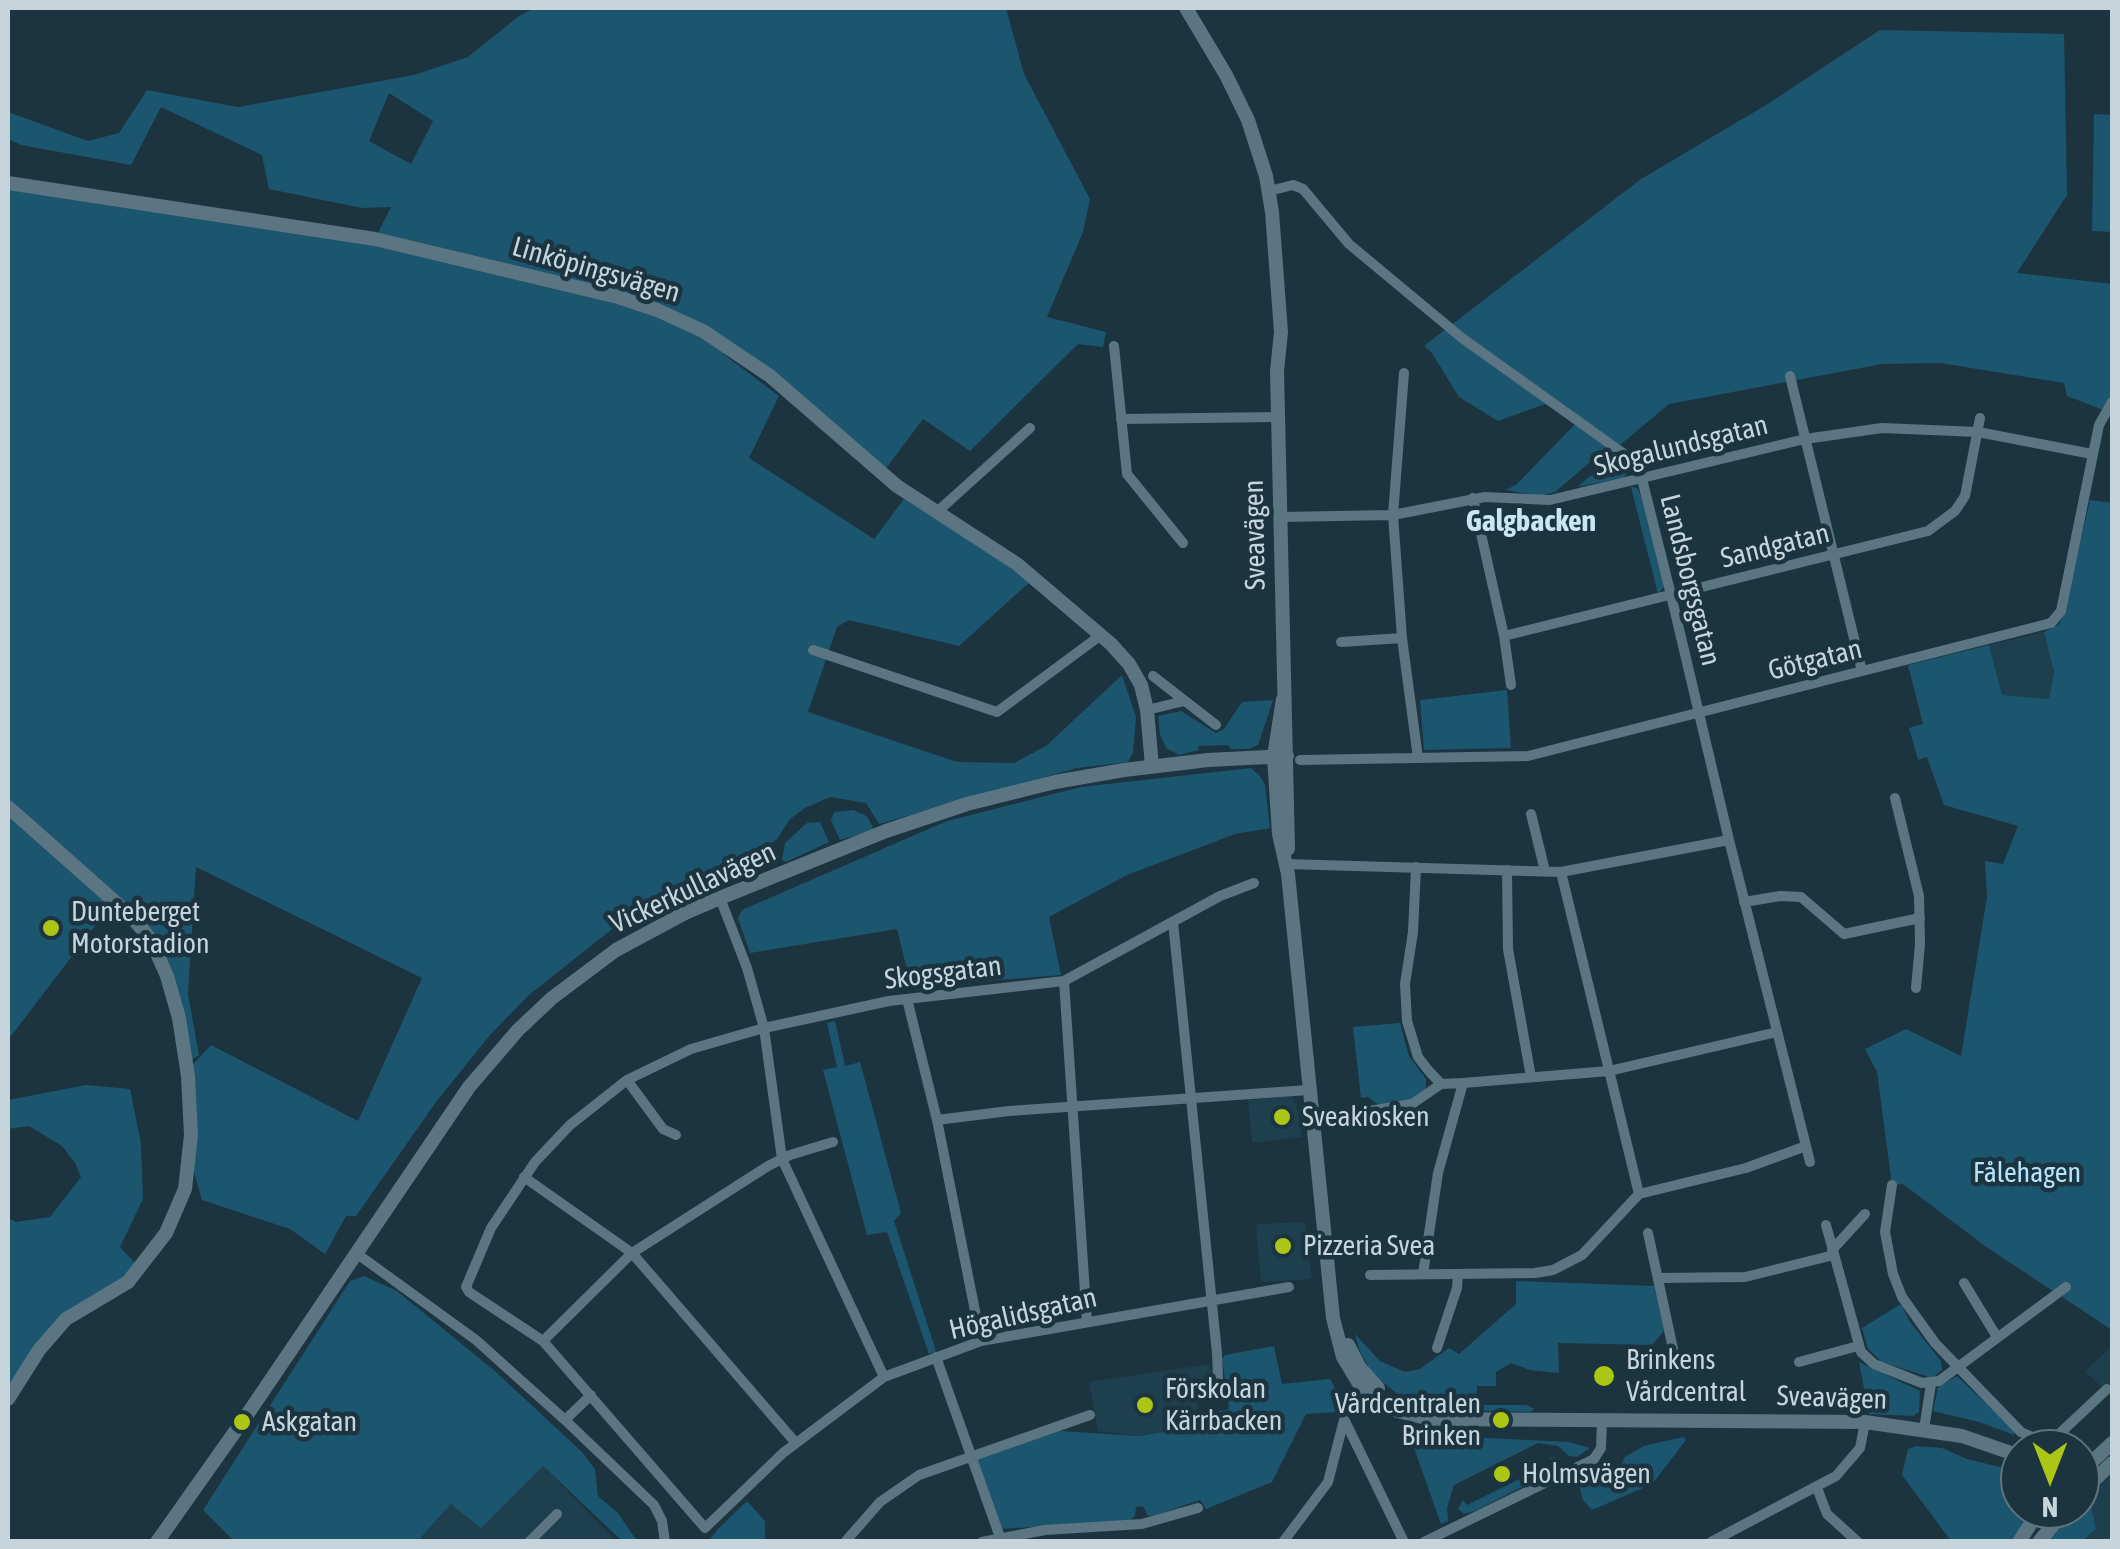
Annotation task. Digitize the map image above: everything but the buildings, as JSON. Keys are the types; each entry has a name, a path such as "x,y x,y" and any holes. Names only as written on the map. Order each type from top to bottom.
{"main road":[{"name":"Sveavägen","path":"1186,8 1240,100 1256,140 1269,191 1281,344 1277,370 1287,757 1279,834 1286,864 1330,1280 1352,1354 1368,1380 1397,1402 1457,1418 1865,1422 1924,1429 2000,1449"},
{"name":"Linköpingsvägen","path":"8,183 375,239 566,283 639,304 703,331 749,360 896,486 1017,564 1101,635 1135,672 1147,710 1152,766"},
{"name":"Vickerkullavägen","path":"156,1542 205,1477 469,1087 518,1030 563,989 616,950 720,898 886,831 967,804 1055,782 1152,766 1287,757"},
{"path":"8,807 131,916 150,940 167,976 178,1018 188,1076 192,1135 186,1189 166,1234 128,1282 66,1319 39,1350 8,1399"}],"street":[{"name":"Landsborgsgatan","path":"1269,191 1287,186 1303,189 1349,244 1462,338 1627,456 1642,479 1810,1162"},
{"path":"1114,346 1127,474 1183,543"},
{"path":"1404,372 1393,515 1402,638 1418,758"},
{"path":"1790,376 1862,671"},
{"name":"Götgatan","path":"1287,757 1518,758 2051,623 2060,610 2099,425 2112,402"},
{"path":"1121,419 1278,417"},
{"name":"Sandgatan","path":"1504,636 1928,531 1944,521 1965,496 1980,418"},
{"path":"937,512 1030,428"},
{"name":"Skogalundsgatan","path":"1280,517 1393,515 1473,498 1550,500 1806,440 1882,428 1978,432 2092,454"},
{"path":"1473,498 1511,685"},
{"path":"813,650 998,712 1101,635"},
{"path":"1341,642 1402,638"},
{"path":"1153,676 1216,725"},
{"path":"1147,710 1184,701"},
{"path":"1895,798 1915,877 1920,918 1916,988"},
{"path":"1532,814 1546,871"},
{"path":"1286,864 1562,872 1729,840"},
{"path":"1416,867 1406,984 1407,1021 1418,1057 1440,1084"},
{"path":"1507,870 1508,949 1532,1077"},
{"path":"1562,872 1639,1194"},
{"name":"Skogsgatan","path":"543,1341 466,1287 491,1228 524,1177 570,1125 627,1080 691,1050 764,1028 907,999 1064,980 1254,882"},
{"path":"1744,902 1801,897 1844,934 1920,918"},
{"path":"720,898 747,968 764,1028 782,1159 884,1377"},
{"path":"1172,922 1218,1379 1212,1396"},
{"path":"1064,980 1087,1322"},
{"path":"907,999 938,1120 981,1341"},
{"path":"1368,1111 1412,1104 1440,1084 1609,1071 1777,1032"},
{"path":"627,1080 663,1129 676,1135"},
{"path":"1423,1274 1436,1184 1463,1082"},
{"path":"938,1120 1072,1106 1308,1090"},
{"path":"565,1420 591,1395 543,1341 632,1253 782,1159 833,1142"},
{"path":"1370,1275 1553,1270 1582,1255 1639,1194 1746,1168 1806,1146"},
{"path":"524,1177 632,1253 795,1442"},
{"path":"1892,1185 1885,1232 1902,1297 1956,1367 2021,1432 2043,1439 2061,1434 2107,1389"},
{"path":"1659,1278 1745,1276 1833,1252 1865,1214"},
{"path":"1826,1226 1858,1346 1874,1364 1931,1384"},
{"path":"1648,1232 1675,1358"},
{"path":"356,1253 476,1340 565,1420 654,1505 662,1521 665,1542"},
{"path":"1437,1348 1458,1274"},
{"path":"1964,1284 1997,1338"},
{"name":"Högalidsgatan","path":"591,1395 705,1528 795,1442 884,1377 981,1341 1289,1287"},
{"path":"1924,1429 1931,1384 2066,1287"},
{"path":"1799,1362 1858,1346"},
{"path":"936,1358 1000,1539"},
{"path":"844,1542 866,1515 904,1484 969,1456 1090,1415"},
{"path":"1283,1542 1328,1482 1344,1420 1404,1542"},
{"path":"1424,1542 1444,1537 1594,1460 1601,1448 1602,1422"},
{"path":"1711,1542 1836,1476 1863,1440 1865,1422"},
{"path":"1817,1488 1827,1514 1858,1542"},
{"path":"982,1542 1045,1530 1142,1524 1198,1508"},
{"path":"529,1542 557,1514"}],"shaded area":[{"path":"2044,632 2054,672 2049,699 2002,695 1989,645"},
{"path":"1292,1096 1302,1137 1252,1143 1248,1100"},
{"path":"1305,1222 1312,1279 1261,1282 1256,1224"},
{"path":"2112,1346 2112,1393 2109,1394 2085,1371"},
{"name":"Förskolan Kärrbacken","path":"1210,1364 1212,1376 1196,1395 1199,1415 1176,1430 1139,1436 1098,1431 1089,1382"},
{"path":"543,1466 616,1541 418,1542 451,1504 481,1527"},
{"path":"2112,1474 2112,1541 2083,1542 2100,1529 2100,1485"}],"green space":[{"path":"535,8 1006,8 1024,74 1090,199 1083,232 1047,317 1106,332 1103,347 1078,344 970,451 923,419 878,479 790,385 722,353 779,396 749,458 874,539 904,499 1032,580 959,646 849,620 837,627 808,712 957,762 1014,763 1046,746 1122,675 1136,717 1133,753 1128,762 1077,768 879,824 866,803 830,797 805,808 756,855 661,900 615,927 530,994 490,1035 436,1102 356,1216 346,1216 325,1254 290,1229 202,1200 190,1158 187,1071 211,1045 358,1121 422,978 196,867 188,994 199,1055 186,1063 157,952 114,901 8,1040 8,190 372,245 391,207 362,208 269,189 262,155 161,107 131,165 21,145 8,139 8,112 88,141 119,133 147,90 238,107 414,75 468,57","holes":["389,93 433,121 411,164 369,141"]},
{"path":"1880,30 2064,34 2067,195 2017,273 2112,284 2112,400 2106,411 2067,396 2064,383 1940,363 1882,364 1669,404 1614,450 1609,446 1555,492 1540,496 1506,490 1517,484 1578,421 1545,404 1498,421 1459,397 1424,346 1641,179 1766,105"},
{"path":"2094,114 2112,115 2112,232 2092,231"},
{"path":"1616,459 1625,464 1627,474 1623,478 1577,487 1609,461"},
{"path":"1631,487 1637,488 1641,496 1664,587 1658,594"},
{"name":"Fålehagen","path":"2090,500 2112,503 2112,1330 1985,1246 1903,1184 1892,1185 1877,1072 1865,1049 1906,1029 1961,1056 1987,897 1985,861 2003,864 2018,826 1944,805 1927,757 1918,760 1909,728 1923,724 1908,665 1989,645 2002,695 2049,699 2054,672 2044,632 2059,624 2064,612"},
{"path":"1507,690 1511,748 1424,750 1420,700"},
{"path":"1273,700 1258,745 1249,749 1198,746 1199,750 1179,755 1166,748 1160,734 1158,716 1181,711 1216,733 1224,729 1242,702"},
{"path":"1251,768 1265,785 1270,828 1235,834 1127,875 1049,917 1061,975 917,990 911,986 897,929 750,953 738,918 742,910 947,821 1081,787"},
{"path":"853,810 867,816 874,830 840,840 831,820 834,812"},
{"path":"820,822 829,842 786,862 782,860 785,843 807,823"},
{"path":"835,1021 845,1066 860,1062 901,1213 894,1221 936,1351 929,1354 887,1232 867,1235 823,1070 837,1067 827,1023"},
{"path":"1400,1023 1409,1056 1426,1079 1426,1088 1422,1096 1412,1100 1378,1105 1368,1097 1361,1098 1353,1027"},
{"path":"86,1085 130,1089 141,1144 143,1199 120,1247 141,1269 71,1322 39,1355 19,1386 8,1380 8,1218 16,1222 50,1217 81,1177 62,1146 29,1126 8,1129 8,1100"},
{"path":"364,1276 397,1291 496,1372 582,1452 595,1469 598,1496 618,1513 637,1541 622,1541 543,1466 481,1528 451,1504 418,1541 234,1541 203,1510 350,1281"},
{"path":"1516,1281 1654,1286 1664,1331 1652,1345 1558,1343 1559,1373 1511,1363 1496,1372 1496,1386 1477,1386 1476,1405 1526,1405 1535,1409 1529,1412 1455,1410 1401,1397 1371,1372 1355,1334 1380,1361 1405,1372 1420,1369 1449,1348 1459,1354 1516,1304"},
{"path":"1901,1304 1941,1361 1942,1370 1932,1378 1882,1362 1868,1349 1862,1328"},
{"path":"1274,1346 1282,1384 1330,1379 1337,1391 1337,1412 1306,1414 1272,1482 1206,1509 1200,1500 1148,1516 1143,1506 1136,1507 1135,1516 1129,1521 1001,1529 972,1461 1060,1431 1139,1436 1176,1430 1199,1415 1229,1409 1222,1359 1225,1355"},
{"path":"1859,1362 1920,1391 1919,1412 1913,1416 1869,1414"},
{"path":"1957,1376 2013,1429 2000,1430 1933,1411 1938,1387"},
{"path":"1409,1434 1568,1442 1590,1448 1577,1457 1569,1456 1558,1446 1538,1443 1454,1485 1447,1508 1448,1521 1441,1524"},
{"path":"1683,1437 1686,1440 1653,1483 1646,1477 1643,1488 1592,1510 1583,1500 1578,1482 1622,1463 1644,1446"},
{"path":"1942,1448 2000,1467 2000,1529 2020,1529 2012,1541 1951,1541 1902,1475 1908,1449"},
{"path":"1555,1457 1560,1467 1553,1471 1475,1511 1464,1514 1458,1509 1463,1500 1467,1505 1550,1464 1550,1458"},
{"path":"747,1501 765,1521 765,1541 712,1541 718,1529"},
{"path":"2055,1529 2096,1529 2083,1541 2046,1542"}],"place":[{"name":"Dunteberget Motorstadion","path":"51,928"},
{"name":"Sveakiosken","path":"1282,1117"},
{"name":"Pizzeria Svea","path":"1283,1246"},
{"name":"Brinkens Vårdcentral","path":"1604,1376"},
{"name":"Förskolan Kärrbacken","path":"1145,1405"},
{"name":"Vårdcentralen Brinken","path":"1501,1420"},
{"name":"Askgatan","path":"242,1422"},
{"name":"Holmsvägen","path":"1502,1474"}],"district":[{"name":"Galgbacken","path":"1531,522"}]}
